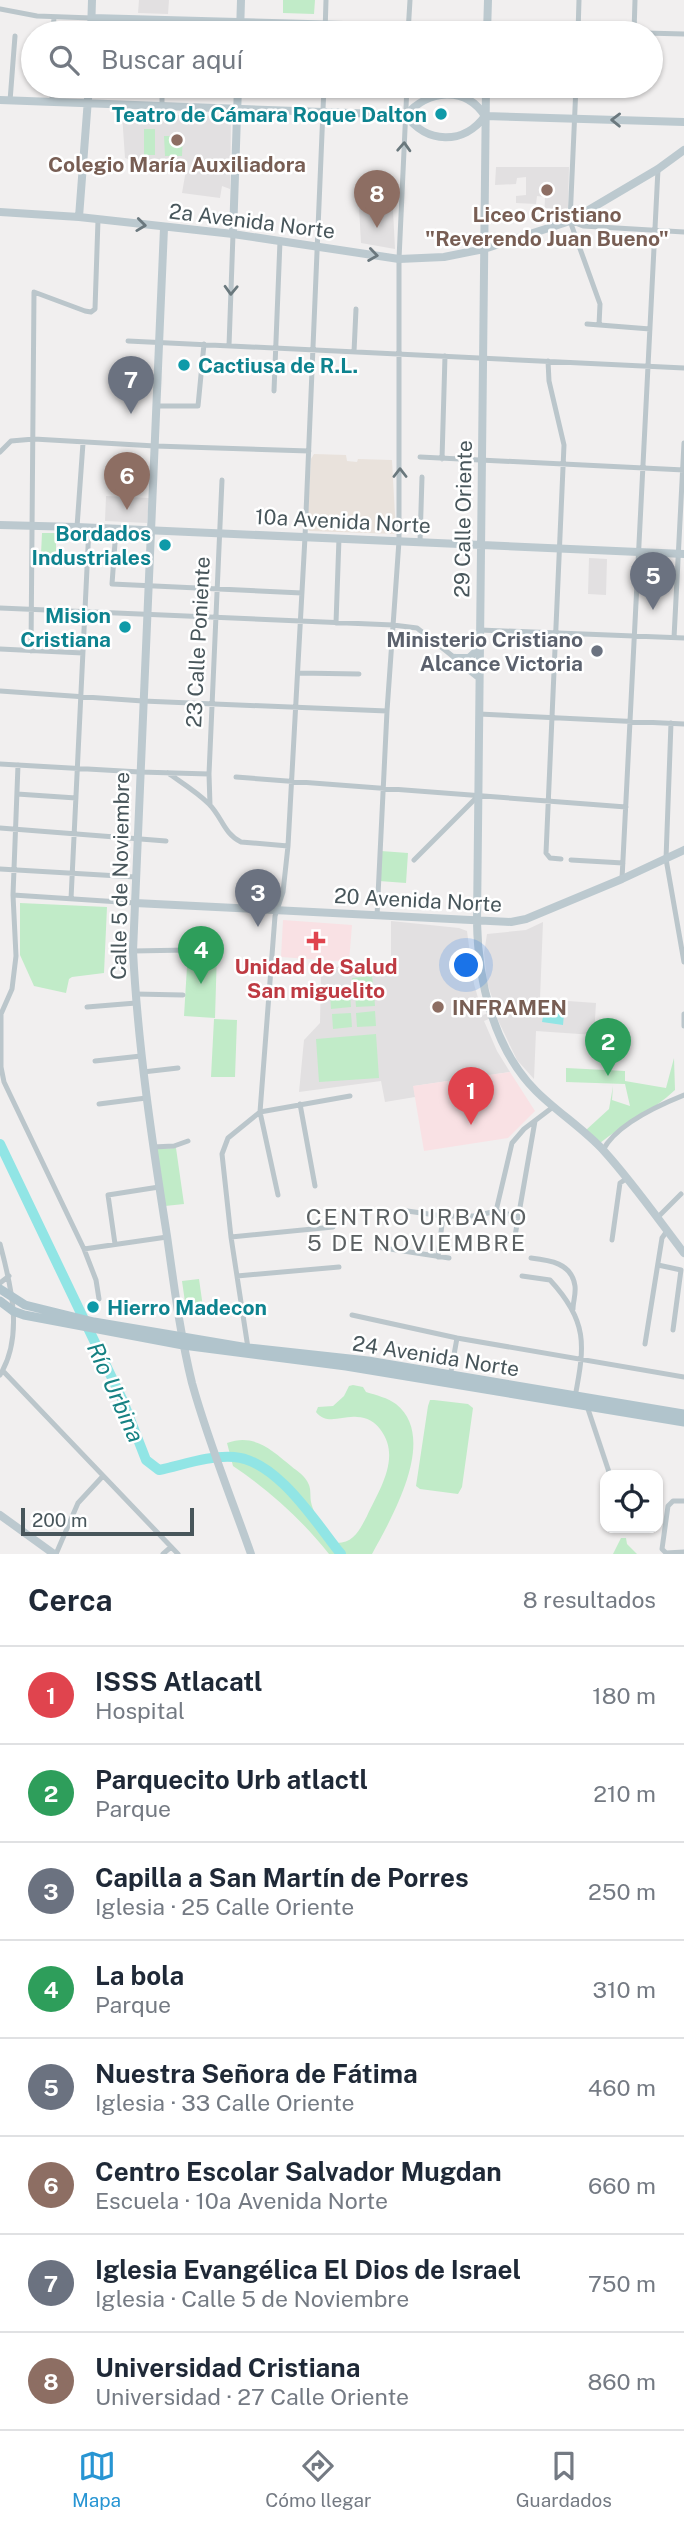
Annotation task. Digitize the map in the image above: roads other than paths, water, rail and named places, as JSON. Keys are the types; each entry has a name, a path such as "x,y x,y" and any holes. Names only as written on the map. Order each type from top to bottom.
{"main road":[{"path":"0,1289 26,1305 70,1320"},
{"path":"0,1301 13,1311 41,1319 70,1320"},
{"name":"24 Avenida Norte","path":"70,1320 248,1351 684,1414"},
{"name":"24 Avenida Norte","path":"575,1400 587,1406 684,1422"}],"street":[{"path":"92,0 92,21"},
{"path":"240,21 241,0"},
{"path":"325,21 326,0"},
{"path":"409,21 410,0"},
{"path":"487,21 488,0"},
{"path":"578,21 579,0"},
{"path":"634,21 635,0"},
{"path":"0,9 54,17 210,21"},
{"path":"54,17 54,21"},
{"path":"663,33 684,34"},
{"path":"10,101 15,36"},
{"path":"79,217 89,98"},
{"path":"162,98 162,106"},
{"path":"229,346 238,98"},
{"path":"278,1195 260,1112 277,909 283,892 288,846 306,537 324,98"},
{"path":"377,916 399,541 400,258 407,98"},
{"path":"406,115 422,100 429,98"},
{"path":"464,98 477,106 485,116 684,122"},
{"name":"29 Calle Oriente","path":"486,98 477,922 481,979 488,1006 515,1063 534,1089 603,1150 684,1253"},
{"path":"576,98 570,221 600,304 598,325"},
{"path":"0,100 406,115 421,131 442,138 463,135 476,127 485,116"},
{"name":"2a Avenida Norte","path":"0,212 79,217 233,234 400,258 444,257 484,249 570,221 658,169 684,150"},
{"path":"622,879 658,169"},
{"path":"31,651 34,292 85,311 91,312 95,309 98,220"},
{"path":"570,221 583,226 684,232"},
{"name":"Calle 5 de Noviembre","path":"164,228 137,839 133,951 135,999 146,1098 182,1340 210,1440 251,1554"},
{"path":"274,391 280,241"},
{"path":"355,352 356,309"},
{"path":"587,324 650,329"},
{"path":"128,341 684,368"},
{"path":"157,405 198,407 204,344"},
{"path":"442,459 445,356"},
{"path":"548,361 549,380 564,440 546,849 548,857 561,859"},
{"path":"0,452 15,440 34,439 309,451"},
{"path":"77,527 83,443"},
{"path":"674,638 681,554 684,443"},
{"path":"420,457 683,470"},
{"path":"420,542 422,477"},
{"name":"23 Calle Poniente","path":"210,805 209,774 222,480"},
{"name":"10a Avenida Norte","path":"0,525 681,554"},
{"path":"71,899 89,527"},
{"path":"116,528 113,584 302,593"},
{"path":"336,623 339,538"},
{"path":"0,608 417,628 479,677"},
{"path":"480,630 684,639"},
{"path":"455,658 469,658 480,648"},
{"path":"0,649 83,653"},
{"path":"298,673 359,674"},
{"path":"0,691 143,701 387,711"},
{"path":"479,714 684,724"},
{"path":"671,723 666,859 684,962"},
{"path":"0,764 209,774"},
{"path":"18,765 13,895 16,956 13,985 1,1014 1,1068 4,1082 84,1249 96,1280 99,1299"},
{"path":"169,773 210,805 234,839 288,846"},
{"path":"236,777 626,807"},
{"path":"17,794 76,798"},
{"path":"414,860 478,796"},
{"path":"0,828 166,841"},
{"name":"20 Avenida Norte","path":"135,903 511,922 526,919 684,850"},
{"path":"571,860 623,863"},
{"path":"0,869 136,877"},
{"path":"13,895 135,903"},
{"path":"133,951 188,950"},
{"path":"87,1007 183,995"},
{"path":"684,1014 684,1026"},
{"path":"95,1060 141,1056"},
{"path":"143,1072 178,1068"},
{"path":"603,1150 610,1137 647,1113 684,1095"},
{"path":"248,1351 223,1165 224,1146 233,1133 260,1112 349,1096"},
{"path":"99,1104 146,1098"},
{"path":"300,1104 315,1186"},
{"path":"496,1211 508,1150 519,1134 553,1107"},
{"path":"515,1236 535,1121"},
{"path":"153,1147 188,1142"},
{"path":"612,1240 620,1183 626,1179"},
{"path":"115,1244 108,1195 159,1187"},
{"path":"657,1218 681,1194"},
{"path":"400,1210 443,1216 476,1216 496,1211 520,1217"},
{"path":"438,1257 443,1216"},
{"path":"232,1237 333,1227"},
{"path":"645,1344 662,1238 667,1231"},
{"path":"84,1249 167,1237"},
{"path":"0,1244 9,1276 14,1326 1,1373 178,1554"},
{"path":"377,1247 449,1258"},
{"path":"531,1258 557,1262 566,1269 575,1284 573,1311"},
{"path":"658,1265 681,1270 673,1330"},
{"path":"237,1276 339,1267"},
{"path":"0,1283 9,1276"},
{"path":"522,1276 550,1280 573,1311 582,1335 575,1400"},
{"path":"352,1315 457,1338 684,1377"},
{"path":"450,1379 457,1338"},
{"path":"587,1406 608,1470"},
{"path":"0,1516 55,1554 78,1503 103,1476"},
{"path":"684,1501 673,1501 668,1506 662,1549 666,1553 684,1552"},
{"path":"163,1554 171,1547"}],"water":[{"path":"544,1011 564,1014 563,1025 542,1022"}],"waterway":[{"name":"Río Urbina","path":"0,1144 123,1401 146,1460 159,1470 215,1457 234,1457 250,1461 265,1469 294,1495 341,1554"}],"place":[{"name":"Teatro de Cámara Roque Dalton","path":"441,114"},
{"name":"Colegio María Auxiliadora","path":"177,140"},
{"name":"Liceo Cristiano \"Reverendo Juan Bueno\"","path":"547,190"},
{"name":"Universidad Cristiana","path":"377,228"},
{"name":"Cactiusa de R.L.","path":"184,365"},
{"name":"Iglesia Evangélica El Dios de Israel","path":"131,414"},
{"name":"Centro Escolar Salvador Mugdan","path":"127,510"},
{"name":"Bordados Industriales","path":"165,545"},
{"name":"Nuestra Señora de Fátima","path":"653,610"},
{"name":"Mision Cristiana","path":"125,627"},
{"name":"Ministerio Cristiano Alcance Victoria","path":"597,651"},
{"name":"Capilla a San Martín de Porres","path":"258,927"},
{"name":"Unidad de Salud San miguelito","path":"316,941"},
{"name":"La bola","path":"201,984"},
{"name":"INFRAMEN","path":"438,1007"},
{"name":"Parquecito Urb atlactl","path":"608,1076"},
{"name":"ISSS Atlacatl","path":"471,1125"},
{"name":"Hierro Madecon","path":"93,1307"}],"district":[{"name":"CENTRO URBANO 5 DE NOVIEMBRE","path":"417,1229"}]}
